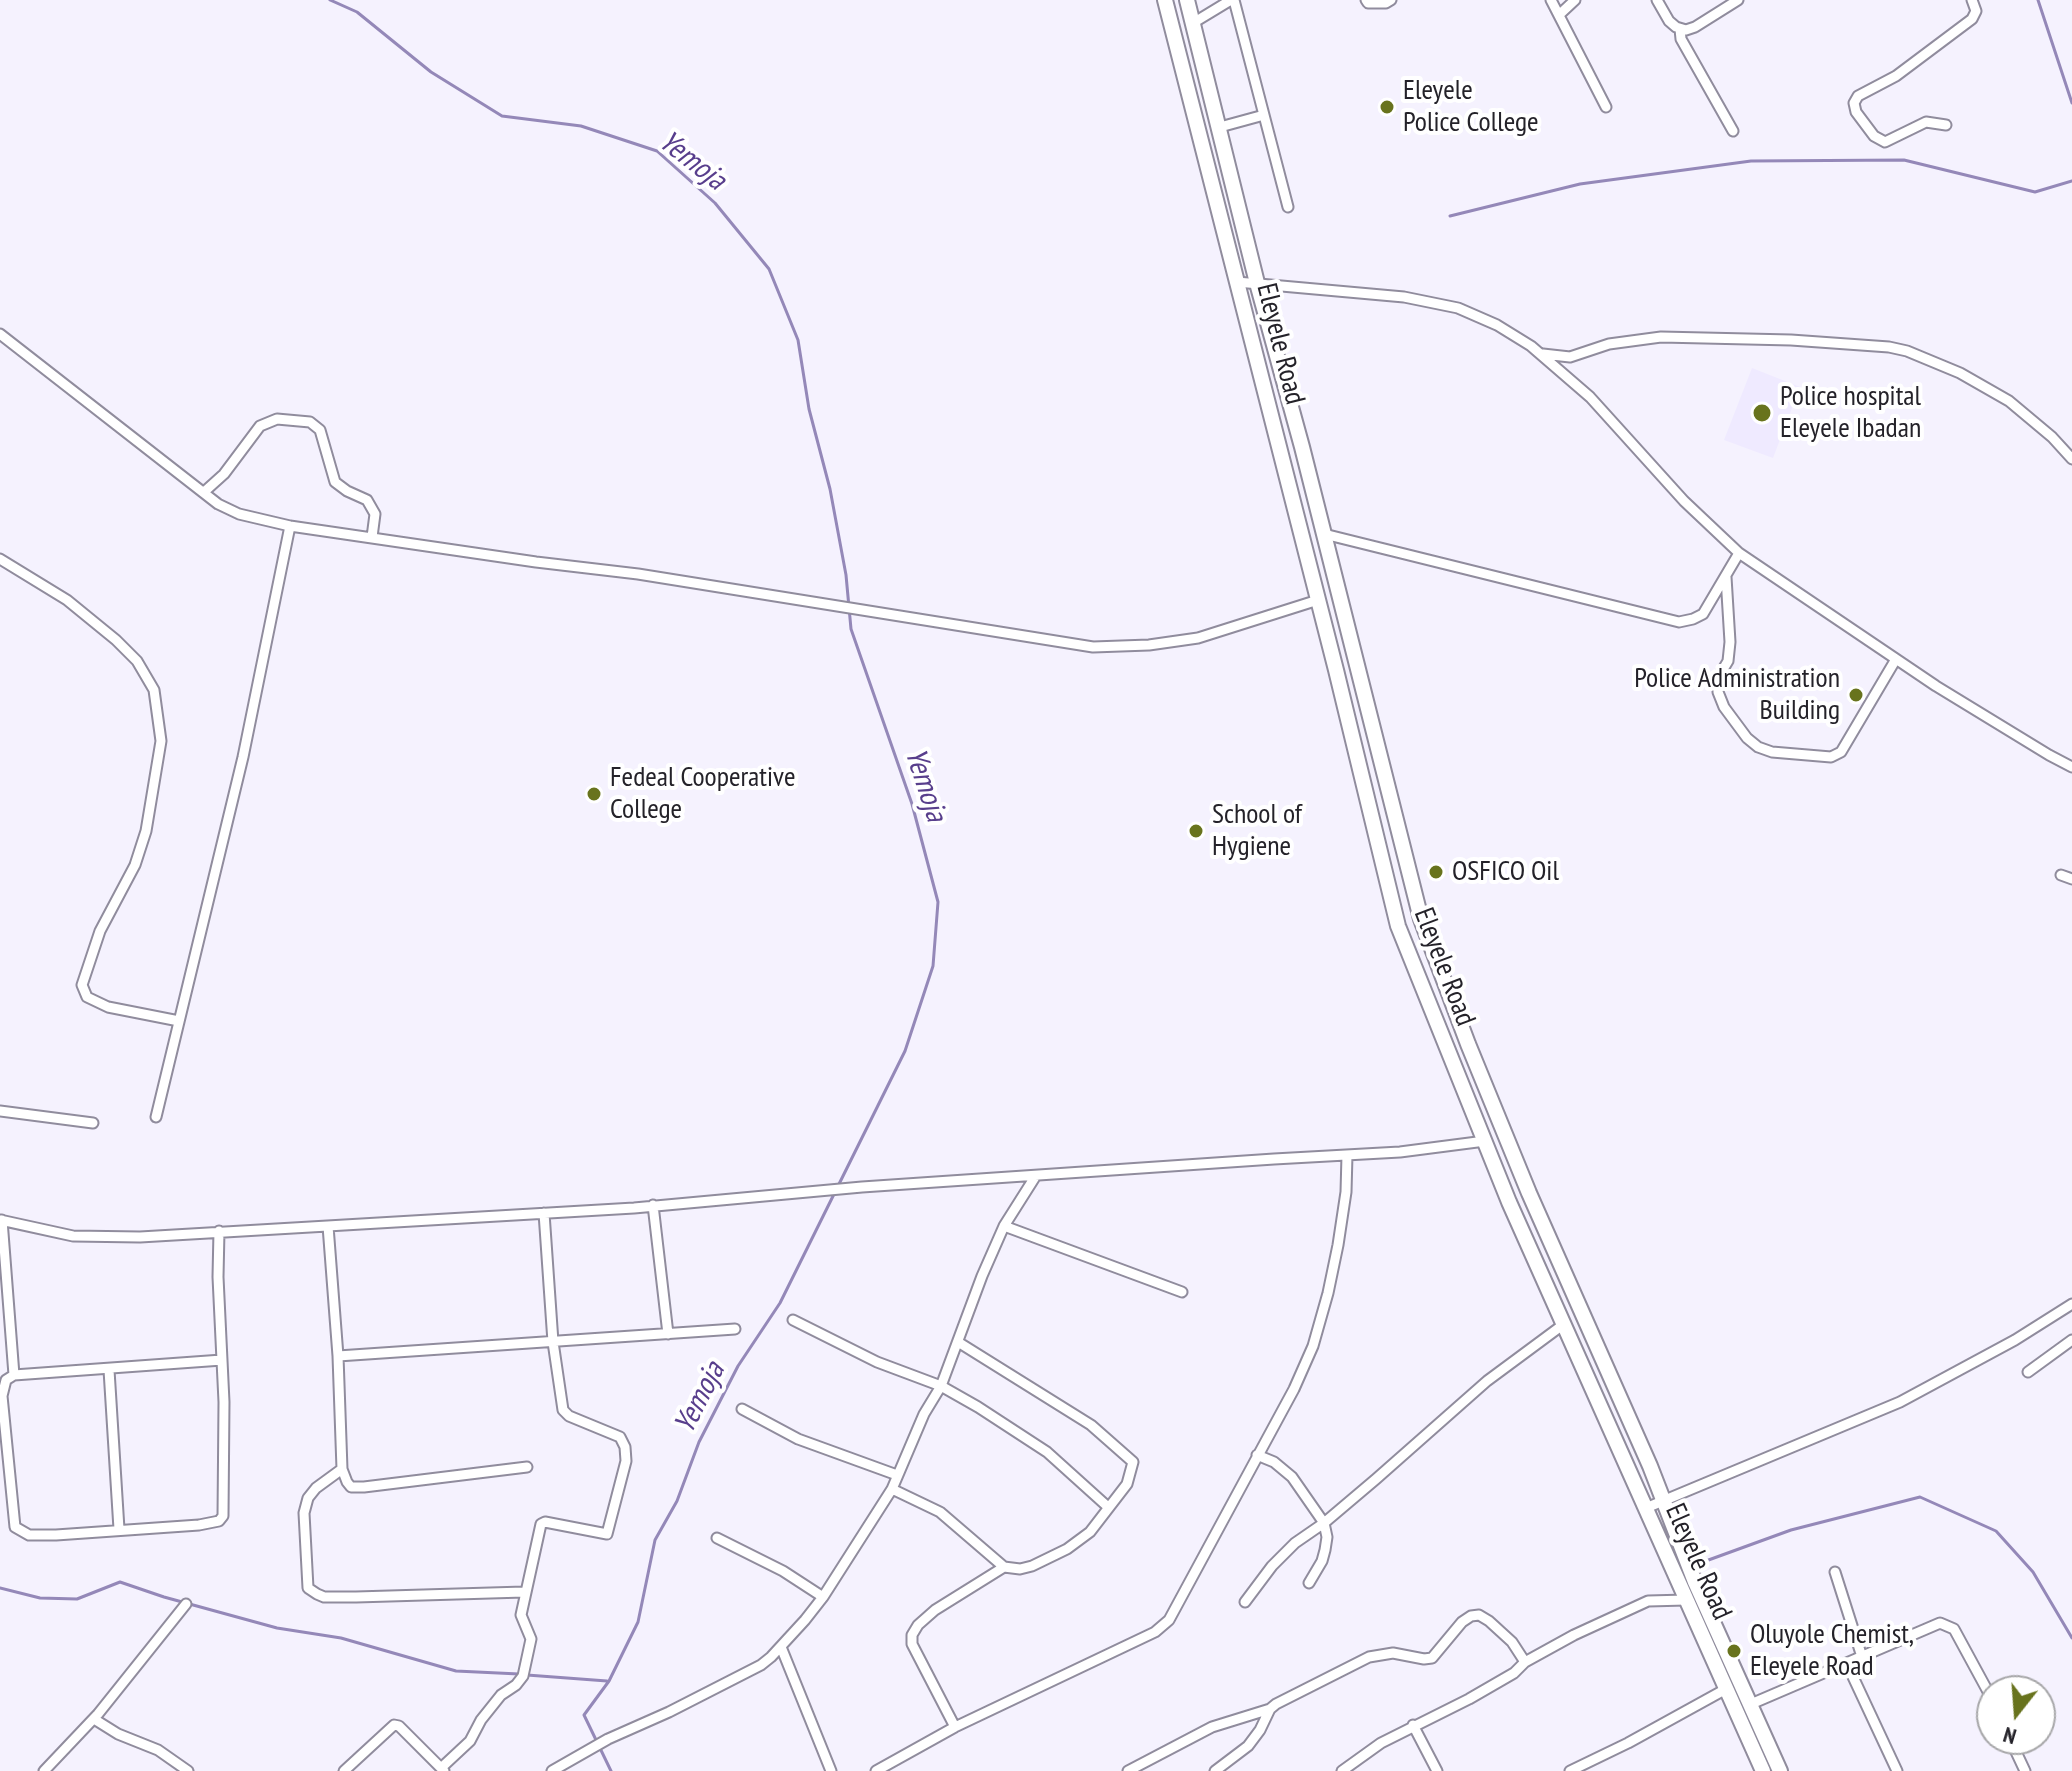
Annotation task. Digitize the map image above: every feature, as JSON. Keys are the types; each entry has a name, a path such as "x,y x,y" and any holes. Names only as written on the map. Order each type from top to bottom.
{"main road":[{"name":"Eleyele Road","path":"1165,0 1398,926 1485,1141 1564,1324 1763,1771"},
{"name":"Eleyele Road","path":"1187,0 1421,919 1529,1193 1650,1466 1695,1582 1780,1771"},
{"path":"1398,926 1421,919"}],"street":[{"path":"1193,23 1233,0 1288,207"},
{"path":"1366,0 1368,3 1386,3 1391,0"},
{"path":"1551,0 1606,107"},
{"path":"1560,14 1575,0"},
{"path":"1657,0 1669,21 1680,29 1695,27 1738,0"},
{"path":"1946,125 1926,122 1885,142 1874,136 1856,112 1854,103 1858,96 1896,76 1972,19 1976,7 1972,0"},
{"path":"1680,29 1681,39 1733,131"},
{"path":"1220,127 1264,115"},
{"path":"1237,282 1404,297 1458,308 1497,325 1539,354 1590,397 1675,492 1739,553 1989,720 2072,767"},
{"path":"0,334 218,504 239,514 290,526 638,574 1071,645 1118,647 1198,638 1318,600"},
{"path":"1539,354 1570,357 1635,339 1675,337 1791,340 1898,349 1960,373 2009,401 2052,437 2072,459"},
{"path":"204,492 224,474 260,426 277,419 310,422 320,430 335,482 367,500 375,514 372,537"},
{"path":"156,1117 243,757 290,526"},
{"path":"1324,534 1679,622 1703,614 1739,553"},
{"path":"0,559 67,600 116,640 137,661 154,690 161,741 146,831 135,865 100,931 82,985 87,997 108,1007 179,1021"},
{"path":"1725,575 1730,642 1728,661 1719,676 1718,692 1724,707 1747,738 1758,747 1772,752 1831,757 1841,752 1896,659"},
{"path":"2061,875 2072,879"},
{"path":"0,1111 93,1123"},
{"path":"14,1375 1,1220 73,1236 140,1237 544,1213 862,1187 1400,1152 1485,1141"},
{"path":"876,1771 955,1727 1155,1632 1169,1620 1294,1389 1313,1346 1338,1245 1346,1192 1347,1155"},
{"path":"552,1771 608,1739 761,1665 781,1647 823,1597 892,1489 924,1414 941,1386 1004,1226 1035,1177"},
{"path":"653,1205 668,1334"},
{"path":"344,1771 394,1725 399,1726 442,1769 470,1741 481,1720 501,1695 516,1685 524,1672 531,1639 522,1621 524,1592 541,1524 545,1522 607,1534 626,1461 625,1447 620,1437 569,1416 563,1410 553,1342 544,1213"},
{"path":"328,1226 338,1356 342,1469 351,1487 527,1467"},
{"path":"1004,1226 1182,1292"},
{"path":"219,1231 218,1277 222,1360 223,1516 213,1523 35,1536 19,1532 15,1527 2,1390 6,1380 14,1375 222,1360"},
{"path":"1646,1508 1941,1382 2072,1304"},
{"path":"793,1320 877,1362 941,1386 1047,1452 1108,1507"},
{"path":"1245,1602 1272,1566 1295,1543 1324,1523 1487,1381 1564,1324"},
{"path":"338,1356 735,1329"},
{"path":"2028,1372 2072,1340"},
{"path":"892,1489 940,1512 1004,1567 1020,1569 1067,1549 1090,1532 1127,1484 1133,1462 1091,1425 958,1342"},
{"path":"109,1370 119,1529"},
{"path":"742,1409 798,1439 897,1475"},
{"path":"1257,1455 1274,1462 1292,1477 1324,1523 1327,1537 1325,1550 1309,1583"},
{"path":"342,1469 316,1488 308,1498 304,1513 308,1588 317,1594 343,1597 524,1592"},
{"path":"717,1538 783,1571 823,1597"},
{"path":"955,1727 912,1644 912,1635 935,1610 1004,1567"},
{"path":"1835,1572 1862,1657"},
{"path":"1342,1771 1381,1743 1469,1699 1514,1673 1525,1662 1574,1635 1648,1601 1683,1594"},
{"path":"44,1771 94,1719 186,1604"},
{"path":"1128,1771 1212,1727 1270,1709 1369,1657 1393,1653 1432,1658 1462,1622 1471,1616 1479,1615 1489,1621 1512,1642 1525,1662"},
{"path":"1751,1704 1940,1623 1954,1629 1979,1675"},
{"path":"781,1647 831,1771"},
{"path":"1847,1664 1897,1771"},
{"path":"1570,1771 1726,1689"},
{"path":"1215,1771 1248,1746 1270,1709"},
{"path":"94,1719 118,1734 158,1750 188,1771"},
{"path":"1413,1725 1437,1771"}],"shaded area":[{"name":"Police hospital Eleyele Ibadan","path":"1752,368 1800,387 1773,458 1724,440"}],"waterway":[{"name":"Yemoja","path":"330,0 357,12 431,72 502,116 581,126 657,151 715,203 769,269 798,340 809,409 830,489 846,575 851,629 912,804 938,902 933,966 905,1051 780,1303 738,1366 699,1442 677,1501 655,1540 638,1622 609,1681 584,1715 611,1771"},
{"path":"2038,0 2072,103"},
{"path":"1450,216 1580,184 1751,161 1904,160 2035,192 2072,181"},
{"path":"1703,1562 1791,1530 1920,1497 1996,1531 2033,1572 2072,1638"},
{"path":"0,1588 40,1598 77,1599 120,1582 277,1628 341,1638 456,1671 519,1674"},
{"path":"527,1675 607,1681"}],"place":[{"name":"Eleyele Police College","path":"1387,107"},
{"name":"Police hospital Eleyele Ibadan","path":"1762,413"},
{"name":"Police Administration Building","path":"1856,695"},
{"name":"Fedeal Cooperative College","path":"594,794"},
{"name":"School of Hygiene","path":"1196,831"},
{"name":"OSFICO Oil","path":"1436,872"},
{"name":"Oluyole Chemist, Eleyele Road","path":"1734,1651"}]}
